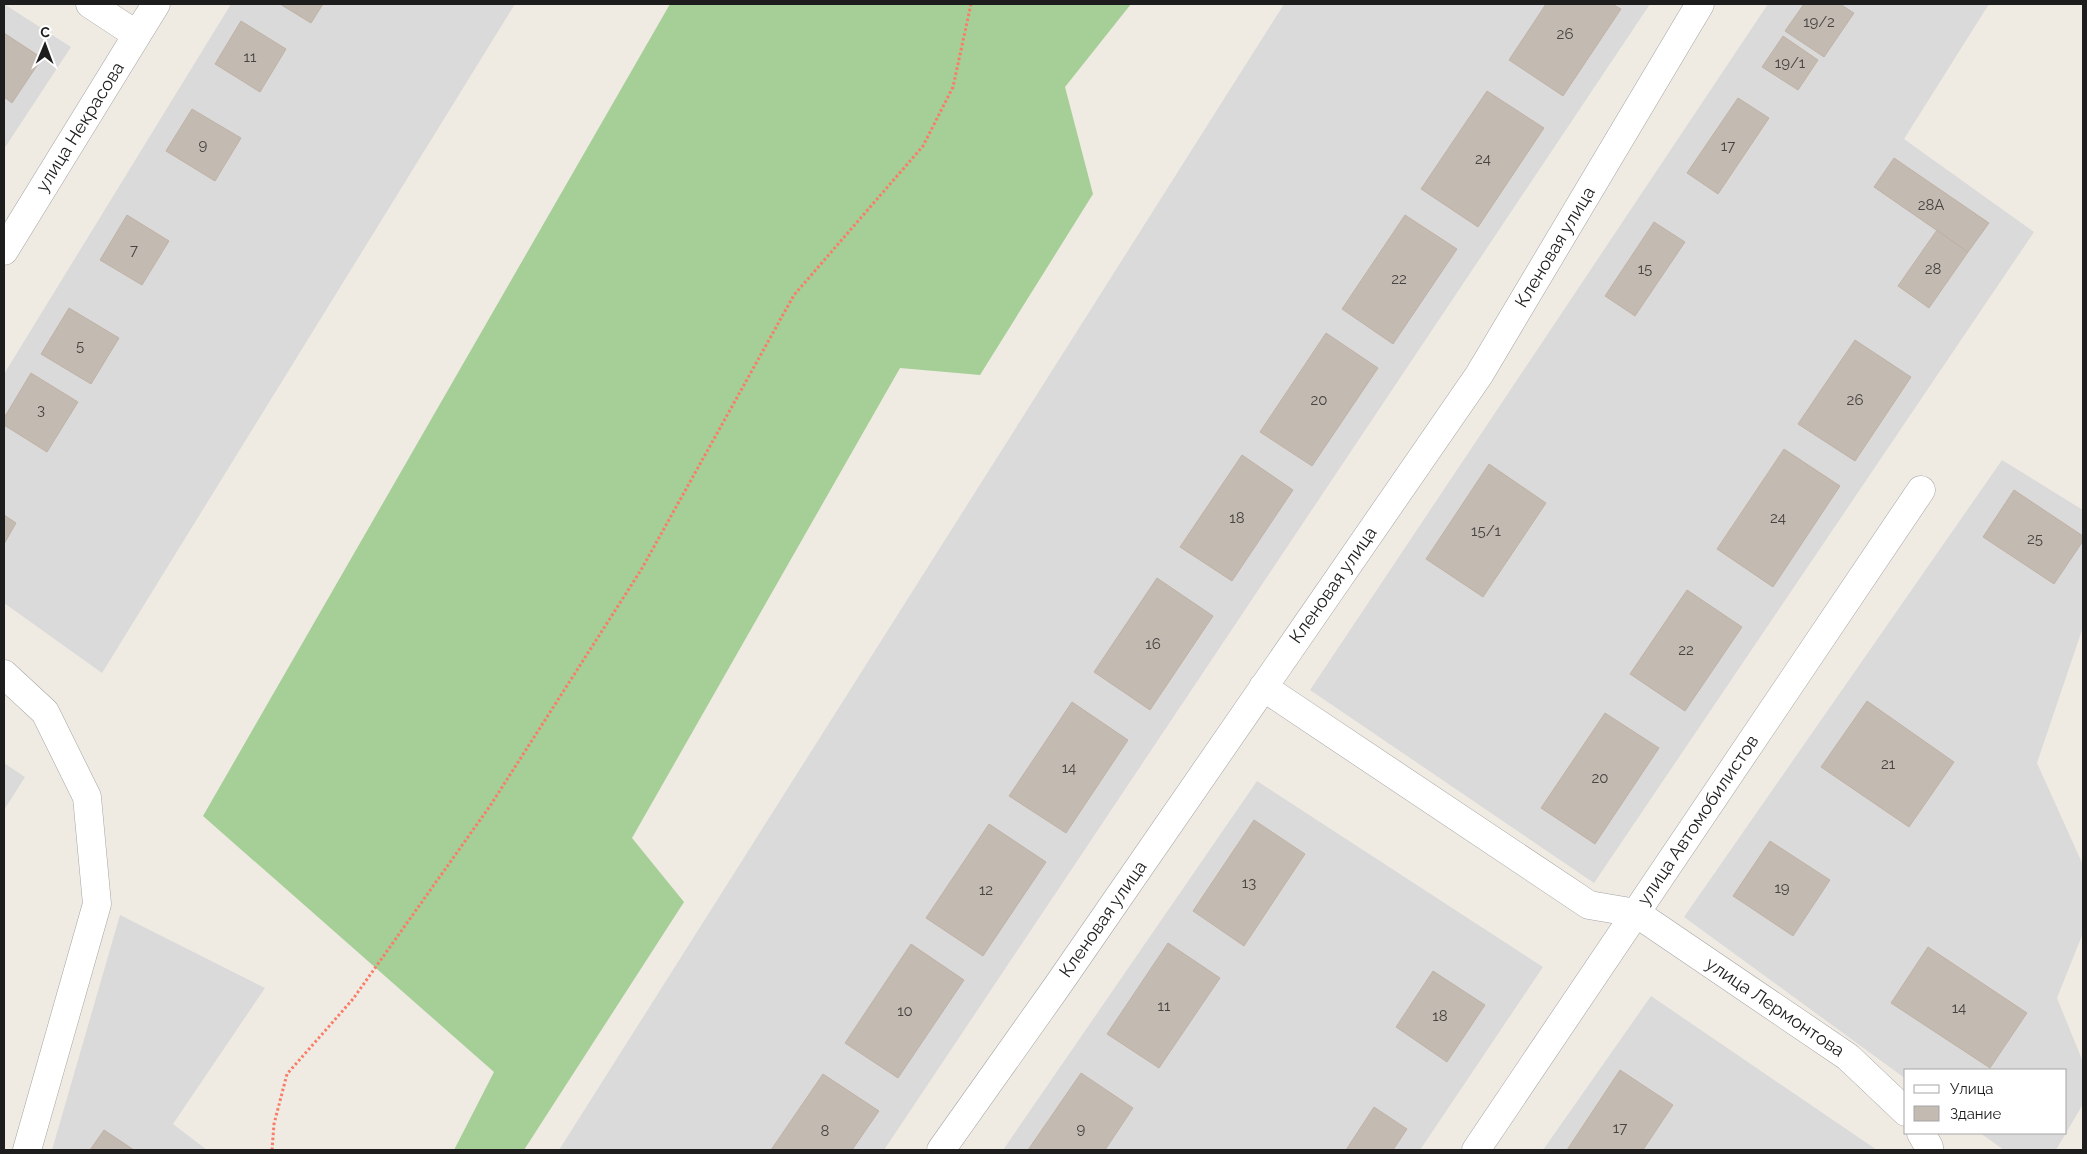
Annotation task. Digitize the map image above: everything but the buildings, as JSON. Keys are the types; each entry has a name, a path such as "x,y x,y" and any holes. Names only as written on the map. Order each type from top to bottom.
{"street":[{"path":"90,4 137,35"},
{"name":"улица Некрасова","path":"4,251 156,4"},
{"name":"Кленовая улица","path":"941,1150 1479,375 1700,4"},
{"name":"улица Автомобилистов","path":"1476,1150 1921,490"},
{"path":"4,674 45,712 87,797 97,904 27,1150"},
{"path":"1263,687 1589,905 1636,913"},
{"name":"улица Лермонтова","path":"1636,913 1848,1057 1904,1110"},
{"path":"1922,1134 1929,1147 1928,1150"}],"path":[{"path":"272,1150 274,1124 287,1074 353,999 490,806 641,570 794,295 923,146 953,87 971,4"}],"shaded area":[{"path":"4,4 71,47 4,149"},
{"path":"231,4 515,4 102,673 4,603 4,374"},
{"path":"1284,4 1650,4 884,1150 559,1150"},
{"path":"1768,4 1989,4 1904,139 2034,232 1594,883 1310,690"},
{"path":"2002,460 2083,510 2083,627 2037,763 2083,865 2083,933 2057,998 2083,1062 2083,1104 2067,1131 2067,1069 1904,1069 1904,1078 1684,917"},
{"path":"4,763 25,777 4,810"},
{"path":"1257,781 1543,967 1420,1150 1003,1150"},
{"path":"120,915 265,988 173,1124 207,1150 52,1150"},
{"path":"1651,996 1877,1150 1543,1150"},
{"path":"1981,1134 2065,1134 2056,1150 2004,1150"}],"green space":[{"path":"670,4 1131,4 1065,87 1093,194 980,375 900,368 632,838 684,902 524,1150 454,1150 494,1072 203,816"}]}
